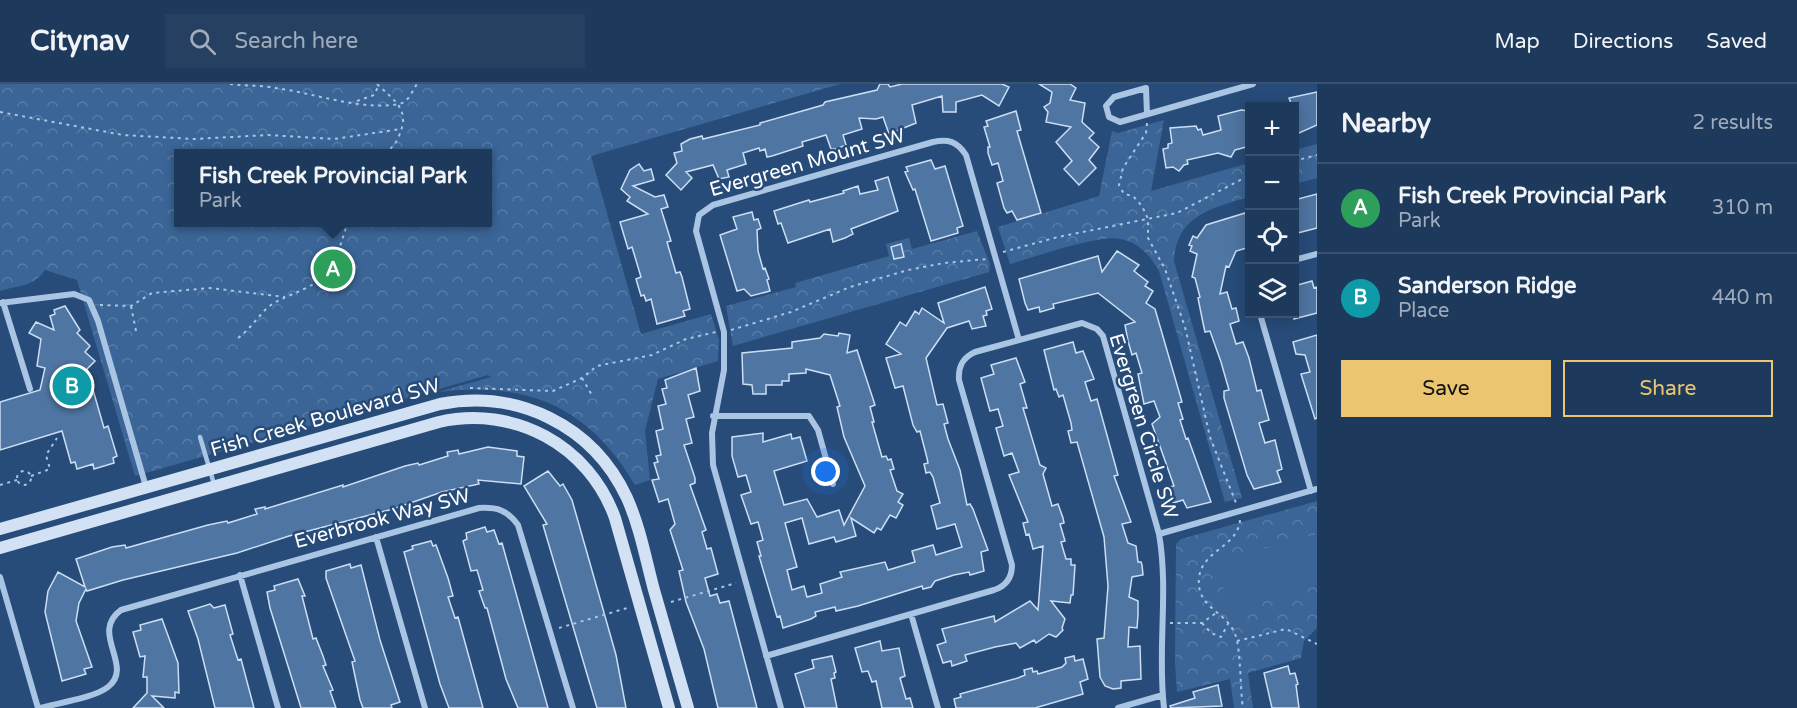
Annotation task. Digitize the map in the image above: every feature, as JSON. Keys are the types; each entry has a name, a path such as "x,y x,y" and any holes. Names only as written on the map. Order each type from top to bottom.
{"main road":[{"name":"Fish Creek Boulevard SW","path":"0,529 451,402 476,399 508,403 545,415 573,431 597,453 613,472 627,499 688,708"},
{"name":"Fish Creek Boulevard SW","path":"0,548 452,419 480,417 507,421 551,438 592,474 611,508 669,708"}],"street":[{"path":"1147,114 1146,85 1114,97 1108,102 1106,110 1109,117 1116,121 1147,114 1253,84"},
{"name":"Evergreen Mount SW","path":"766,656 716,481 712,452 713,416 724,370 724,332 696,231 696,223 703,211 713,205 933,142 945,140 954,142 966,155 1019,340"},
{"path":"1299,259 1317,254"},
{"path":"30,389 2,303 74,294 89,300 98,321 146,488"},
{"path":"1159,534 1314,490 1261,318"},
{"name":"Evergreen Circle SW","path":"766,656 994,590 1010,578 1011,561 958,374 962,362 971,354 1077,323 1088,324 1101,333 1159,534 1163,562 1162,695 1164,708"},
{"path":"713,416 809,416 819,430 833,484"},
{"name":"Everbrook Way SW","path":"39,708 108,687 117,670 108,628 110,621 121,610 479,508 493,507 512,516 526,547 573,708"},
{"path":"376,537 425,708"},
{"path":"240,575 278,708"},
{"path":"0,577 39,708"},
{"path":"911,614 938,708"},
{"path":"766,656 782,708"},
{"path":"1118,708 1162,695"}],"lane":[{"path":"200,437 214,486"}],"path":[{"path":"230,84 279,88 322,98 381,106 400,104 410,97 417,84"},
{"path":"354,101 374,95 378,85 400,104 401,129 398,139 390,149"},
{"path":"0,112 123,135 194,139 268,135 334,139 401,129"},
{"path":"1147,114 1146,133 1123,168 1119,185 1124,194 1133,196 1142,206 1148,219 1148,238 1165,269 1185,327 1209,437 1239,511 1240,521 1236,534 1207,558 1199,578 1204,602 1229,623 1237,641 1243,708"},
{"path":"1299,160 1317,155"},
{"path":"461,389 553,391 582,378 597,366 652,355 686,339 724,332 791,312 850,288 898,273 944,262 983,260 1058,237 1178,213 1245,178"},
{"path":"238,338 268,308 285,297 316,283 330,269 338,258 347,227"},
{"path":"89,300 100,305 131,306 152,293 210,288 285,297"},
{"path":"131,306 136,332"},
{"path":"582,378 592,397"},
{"path":"18,480 22,484 27,484 31,476 50,469 46,455 57,438"},
{"path":"18,480 19,474 23,471 31,476"},
{"path":"0,485 18,480"},
{"path":"671,602 736,584"},
{"path":"559,628 627,608"},
{"path":"1162,623 1202,623 1216,613"},
{"path":"1202,623 1211,633 1221,637 1229,623"},
{"path":"1237,641 1286,629 1317,644"}],"green space":[{"path":"0,84 840,84 591,156 641,334 711,314 719,340 718,361 658,379 645,431 650,480 635,485 617,458 597,436 575,418 552,405 527,396 500,391 438,392 491,377 488,375 135,476 77,280 45,270 36,280 0,291"},
{"path":"1164,120 1151,191 1245,164 1245,198 1210,210 1189,223 1176,245 1174,261 1242,498 1225,502 1159,271 1148,255 1133,243 1111,238 1083,243 1010,264 998,227 1099,196 1112,131 1118,133"},
{"path":"1317,144 1317,178 1299,183 1299,149"},
{"path":"977,231 990,264 989,272 733,346 726,306 796,287 795,283 889,256 886,244 909,238 912,249"},
{"path":"1317,501 1317,628 1304,641 1301,658 1248,673 1253,708 1234,708 1230,679 1177,692 1175,663 1176,544 1181,539"},
{"path":"1317,534 1317,586 1230,610 1216,562"}],"building":[{"path":"880,84 888,84 890,87 902,84 1002,84 1009,87 999,106 982,95 956,102 956,112 943,112 942,96 912,105 916,123 889,134 883,117 859,118 862,129 843,135 846,145 836,149 831,149 826,135 802,142 803,146 772,156 767,157 765,149 760,151 759,148 743,153 746,164 727,170 729,177 719,179 713,165 686,172 692,178 681,190 666,175 677,163 674,153 682,151 681,144 690,139 702,136 703,139 760,125 760,123 823,105 825,102 877,90"},
{"path":"1039,84 1070,84 1076,88 1070,100 1085,103 1082,122 1094,133 1089,138 1099,147 1089,160 1096,168 1079,185 1064,169 1072,161 1056,142 1071,127 1046,122 1048,112 1044,107 1050,103 1052,92"},
{"path":"1317,92 1317,125 1299,133 1299,102 1290,102 1289,98"},
{"path":"1245,110 1245,147 1235,150 1231,157 1218,153 1187,160 1188,164 1179,171 1173,167 1166,168 1163,149 1168,148 1168,144 1172,143 1170,128 1196,126 1198,130 1201,129 1203,135 1221,130 1218,116"},
{"path":"1016,111 1021,130 1017,131 1041,213 1017,220 1012,211 1007,213 1004,208 997,183 1003,181 998,163 992,165 984,127 988,126 986,121"},
{"path":"931,160 935,169 945,166 963,226 957,228 958,233 931,241 915,189 913,190 905,172 908,171 906,167"},
{"path":"639,164 644,171 651,169 654,180 633,186 655,197 664,195 668,207 661,209 671,241 667,242 676,273 680,272 682,277 690,309 683,311 685,316 657,324 651,299 646,301 644,295 641,296 636,279 641,277 632,247 628,249 620,222 648,214 627,201 630,197 621,189 630,170"},
{"path":"888,177 898,211 851,229 853,234 833,242 830,229 788,243 774,211 809,200 810,202 844,193 843,191 858,186 860,194 878,190 875,181"},
{"path":"1317,194 1317,228 1299,233 1299,199"},
{"path":"752,212 754,220 758,219 761,228 757,230 758,251 763,269 765,268 769,279 767,280 770,291 751,296 744,289 737,291 720,235 737,229 733,217"},
{"path":"1245,213 1245,248 1236,251 1229,267 1226,266 1220,294 1227,292 1232,309 1236,308 1239,321 1230,324 1236,344 1243,342 1257,391 1261,390 1269,420 1259,423 1265,443 1275,440 1282,469 1277,471 1281,482 1254,489 1247,475 1224,398 1224,391 1229,390 1221,362 1210,331 1205,332 1198,298 1200,297 1195,278 1192,277 1197,254 1190,251 1192,246 1189,245 1193,236 1197,238 1206,225"},
{"path":"901,244 904,257 894,259 891,247"},
{"path":"1117,251 1139,265 1134,271 1148,282 1145,286 1153,291 1146,303 1155,309 1182,402 1178,403 1183,419 1180,420 1211,502 1187,508 1183,500 1173,503 1168,487 1174,486 1152,424 1160,417 1154,401 1144,404 1138,374 1142,373 1136,353 1132,355 1128,341 1125,325 1135,322 1098,293 1053,304 1054,308 1040,312 1039,307 1028,310 1025,303 1019,279 1098,256 1102,272"},
{"path":"1312,281 1314,288 1317,287 1317,313 1299,318 1299,285"},
{"path":"985,287 992,309 986,311 987,315 983,316 986,326 972,329 969,321 947,328 926,358 937,405 943,404 948,423 944,424 960,470 967,505 970,504 973,509 988,550 981,552 984,571 970,575 969,572 954,575 935,581 931,587 923,589 922,586 858,606 836,611 835,607 815,612 816,616 811,619 783,628 780,616 777,617 759,556 761,556 757,542 763,540 758,522 751,524 741,495 751,492 746,475 738,477 732,456 732,437 763,433 763,442 791,434 792,439 800,437 807,461 774,471 784,505 807,499 817,517 839,510 844,525 865,486 844,437 837,407 840,406 830,375 806,369 806,373 789,374 789,381 782,381 782,385 766,385 766,394 753,394 752,385 743,384 742,353 792,348 792,342 820,338 824,334 838,336 839,333 850,335 847,353 857,350 875,405 870,407 874,422 872,422 882,457 886,456 888,460 891,459 894,469 890,470 897,491 903,494 898,502 903,505 896,518 890,515 881,530 877,528 874,533 851,518 856,536 836,542 834,537 809,544 802,518 785,523 797,567 787,570 792,590 804,586 807,597 822,593 820,584 842,577 840,572 885,562 888,570 915,562 912,551 933,545 936,555 962,547 955,524 937,529 931,506 940,503 933,477 930,472 926,473 924,464 928,463 920,431 917,432 913,425 903,386 895,388 886,358 901,354 886,344 900,322 906,326 915,311 919,314 922,308 944,323 938,303"},
{"path":"65,306 80,330 77,333 90,346 85,352 95,361 87,369 104,428 108,426 117,456 113,458 114,463 94,469 93,464 77,469 75,462 71,463 62,431 0,450 0,402 40,390 45,368 37,366 41,339 29,333 36,322 54,330 50,316 55,314 54,310"},
{"path":"1317,335 1317,418 1315,419 1301,374 1310,372 1305,355 1296,354 1293,342"},
{"path":"1073,342 1076,353 1083,351 1094,379 1085,382 1091,401 1097,399 1118,475 1114,476 1131,522 1122,524 1128,543 1136,546 1138,562 1142,565 1143,575 1132,577 1129,597 1138,601 1138,615 1137,628 1129,627 1128,647 1140,646 1141,679 1121,681 1121,688 1113,689 1105,686 1100,677 1097,639 1104,638 1108,586 1104,537 1077,442 1071,443 1068,431 1072,430 1071,423 1063,395 1059,397 1056,389 1054,390 1044,350"},
{"path":"1016,358 1025,382 1020,384 1027,408 1023,408 1040,465 1046,468 1043,474 1052,506 1058,504 1063,518 1064,523 1060,524 1065,541 1061,542 1066,559 1071,559 1071,565 1075,565 1073,595 1071,595 1070,603 1051,601 1065,619 1063,630 1056,637 1049,634 1036,643 1034,640 1020,648 1016,643 965,655 967,661 952,666 951,661 943,663 937,645 946,642 942,629 994,616 995,622 1030,601 1038,610 1043,546 1033,549 1029,534 1026,535 1023,523 1028,522 1009,475 1019,472 1012,453 1004,456 996,428 1003,426 998,409 990,411 981,378 994,374 991,365"},
{"path":"696,368 700,391 688,395 694,417 686,419 692,443 684,445 695,478 695,483 690,485 706,530 702,532 707,549 711,548 718,574 705,578 710,596 717,594 720,603 729,601 757,708 718,708 704,649 686,602 679,571 683,570 670,530 675,524 668,499 659,502 652,480 659,479 654,463 658,462 656,456 661,455 656,431 663,429 658,406 666,404 662,389 667,388 665,380"},
{"path":"488,447 517,451 517,456 524,457 521,484 478,480 479,484 442,492 393,509 289,536 237,553 123,580 87,591 86,589 79,603 76,621 92,667 84,669 86,674 62,681 45,612 48,591 58,572 85,587 76,559 112,547 125,545 126,548 208,525 227,521 228,523 257,514 255,509 265,507 265,509 343,485 343,487 405,466 418,463 419,465 448,456 447,452 458,450 459,454"},
{"path":"548,471 560,486 563,484 572,500 616,655 626,708 597,708 543,525 547,524 524,486"},
{"path":"485,527 487,532 494,530 499,544 502,543 548,708 518,708 506,679 487,608 485,608 479,591 483,590 477,570 471,571 463,541 467,539 466,533"},
{"path":"431,541 433,546 436,545 448,578 453,596 448,597 455,618 458,617 483,708 449,708 440,684 404,552 413,549 412,546"},
{"path":"350,564 351,568 361,565 380,640 400,702 391,705 392,708 363,708 360,700 352,662 355,661 326,578 326,571"},
{"path":"298,579 305,596 302,596 313,639 316,638 326,665 323,666 333,690 330,691 336,708 301,708 270,608 267,592 275,590 274,586"},
{"path":"210,604 214,608 225,605 233,634 230,635 238,660 241,659 254,708 215,708 198,639 188,611"},
{"path":"162,619 178,663 179,693 175,692 175,698 152,696 164,708 133,708 147,693 147,677 143,677 145,656 140,657 133,632 141,630 140,625"},
{"path":"880,641 882,651 899,648 905,676 900,678 906,699 910,698 913,708 882,708 876,681 872,682 868,671 862,672 855,648"},
{"path":"832,656 836,672 834,673 835,678 831,679 837,708 805,708 795,674 814,668 812,660"},
{"path":"1074,656 1075,661 1083,659 1088,679 1080,682 1083,694 1035,708 956,708 954,699 961,697 960,694 1018,678 1025,675 1024,670 1032,668 1033,672 1037,671 1038,674 1062,667 1066,663 1065,658"},
{"path":"1288,666 1290,674 1295,673 1298,684 1296,685 1299,708 1272,708 1264,673"},
{"path":"1218,685 1222,706 1171,708 1170,706 1195,698 1193,692"}],"place":[{"name":"Fish Creek Provincial Park","path":"333,269"},
{"name":"Sanderson Ridge","path":"72,386"}]}
